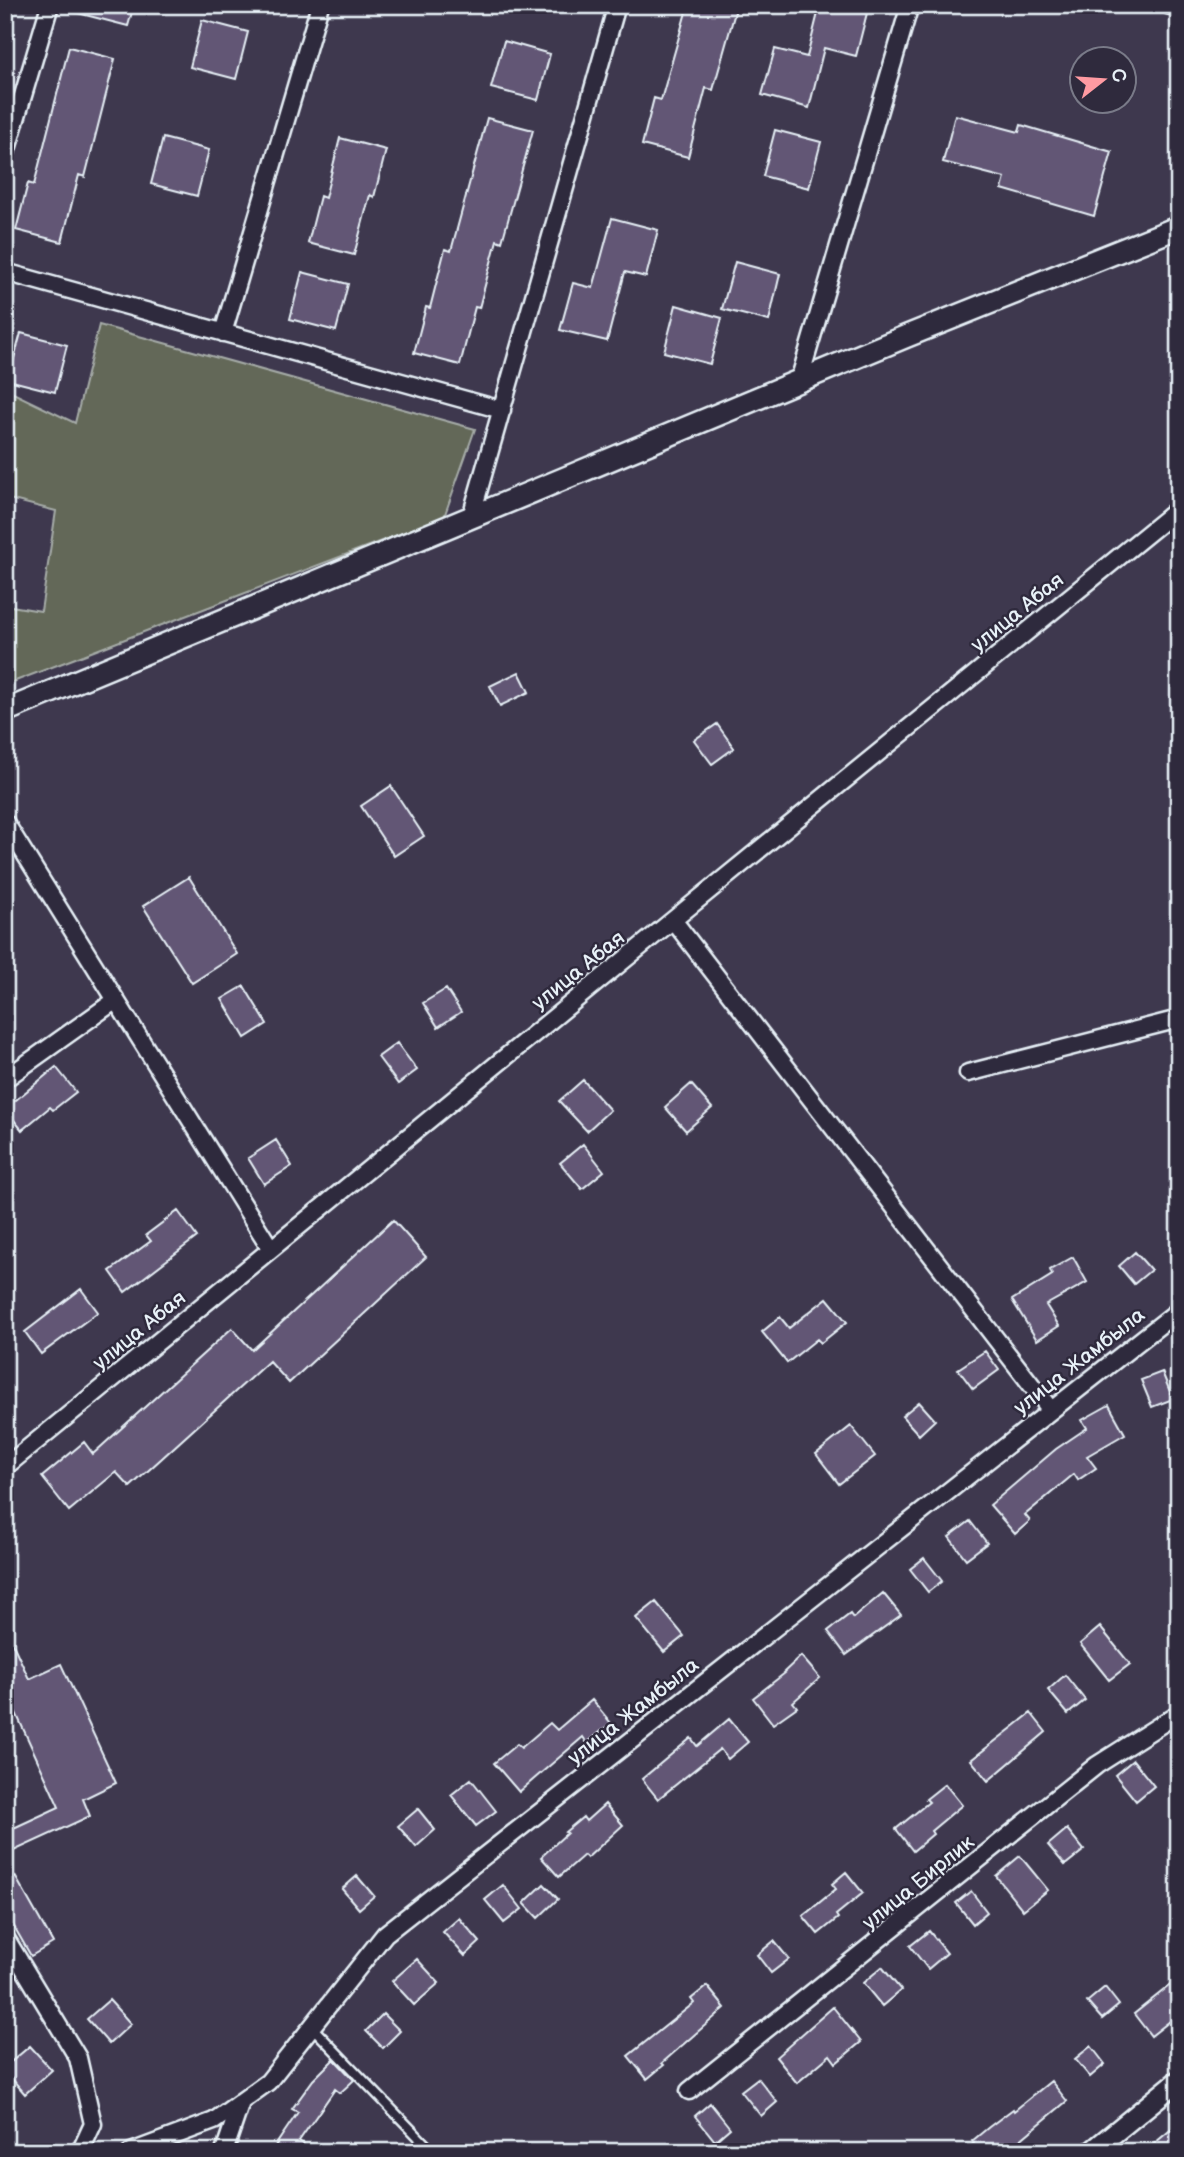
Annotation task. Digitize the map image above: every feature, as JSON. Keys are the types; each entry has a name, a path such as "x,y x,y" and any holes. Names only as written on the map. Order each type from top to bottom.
{"main road":[{"path":"5,711 799,381 1178,228"}],"street":[{"path":"5,156 50,5"},
{"path":"223,333 320,5"},
{"path":"471,517 617,5"},
{"path":"799,381 910,5"},
{"path":"1168,5 1179,8"},
{"path":"5,272 502,410"},
{"name":"улица Абая","path":"5,1468 1179,508"},
{"path":"8,831 271,1250"},
{"path":"673,920 1050,1409"},
{"path":"5,1079 116,1000"},
{"path":"968,1073 1179,1019"},
{"name":"улица Жамбыла","path":"131,2152 214,2121 268,2082 385,1934 1179,1310"},
{"name":"улица Бирлик","path":"689,2091 1097,1765 1179,1713"},
{"path":"5,1937 78,2057 93,2124 80,2152"},
{"path":"1091,2152 1179,2080"},
{"path":"223,2152 241,2102"}],"lane":[{"path":"312,2027 433,2152"}],"green space":[{"path":"99,325 475,429 444,517 5,685 5,605 41,611 56,511 5,498 5,389 75,423"}],"building":[{"path":"66,5 134,5 128,26 66,10"},
{"path":"688,5 737,5 713,90 706,88 688,157 642,145 654,98 661,100"},
{"path":"820,5 852,5 868,9 856,56 824,48 809,108 762,95 775,49 807,57"},
{"path":"202,20 248,32 236,79 190,67"},
{"path":"504,41 550,54 538,100 491,88"},
{"path":"69,47 115,59 85,177 79,175 62,242 16,230 28,183 34,185"},
{"path":"955,115 1019,132 1021,125 1112,152 1094,216 1002,189 1005,178 943,162"},
{"path":"487,118 533,130 502,242 497,240 460,365 414,353 426,307 430,308 445,249 451,251"},
{"path":"775,130 821,142 809,188 763,176"},
{"path":"163,138 209,150 197,196 151,184"},
{"path":"340,138 386,150 374,197 370,195 354,255 308,243 320,196 325,198"},
{"path":"612,218 658,230 646,277 625,272 607,341 560,330 573,283 593,288"},
{"path":"735,262 780,274 769,321 722,309"},
{"path":"302,272 348,284 336,331 290,319"},
{"path":"676,305 722,318 710,364 664,352"},
{"path":"21,333 67,345 55,392 8,380"},
{"path":"519,672 529,692 500,706 490,686"},
{"path":"717,724 734,748 712,764 694,740"},
{"path":"391,786 424,836 394,856 361,806"},
{"path":"189,877 237,954 192,983 143,906"},
{"path":"244,986 267,1024 245,1038 222,999"},
{"path":"446,989 461,1012 438,1027 423,1003"},
{"path":"397,1043 417,1070 398,1084 378,1057"},
{"path":"56,1067 76,1092 53,1110 50,1107 22,1130 5,1109"},
{"path":"583,1080 610,1110 587,1131 559,1101"},
{"path":"691,1084 712,1108 686,1131 665,1107"},
{"path":"276,1140 292,1166 264,1184 248,1158"},
{"path":"583,1144 604,1171 582,1189 560,1163"},
{"path":"178,1211 197,1237 125,1292 110,1271 151,1241 146,1235"},
{"path":"393,1220 426,1257 289,1383 269,1361 130,1487 116,1472 69,1511 42,1477 84,1442 93,1454 232,1328 252,1350"},
{"path":"1135,1252 1151,1270 1134,1284 1119,1266"},
{"path":"1073,1257 1087,1282 1046,1305 1059,1326 1037,1340 1012,1300 1052,1275 1050,1270"},
{"path":"81,1289 98,1312 41,1354 25,1332"},
{"path":"827,1298 847,1322 821,1343 817,1339 787,1363 762,1332 780,1317 789,1328"},
{"path":"985,1351 999,1370 973,1389 958,1369"},
{"path":"1162,1372 1173,1399 1152,1407 1141,1380"},
{"path":"919,1402 935,1420 919,1435 902,1416"},
{"path":"1109,1405 1125,1434 1087,1456 1096,1468 1078,1480 1074,1474 1025,1515 1030,1521 1015,1534 990,1505 1056,1449 1087,1428 1082,1420"},
{"path":"851,1426 875,1456 839,1484 816,1454"},
{"path":"970,1521 987,1543 966,1559 949,1537"},
{"path":"924,1558 942,1581 928,1592 910,1569"},
{"path":"883,1593 901,1615 846,1655 828,1631 850,1614 853,1618"},
{"path":"656,1602 684,1636 664,1652 636,1618"},
{"path":"5,1627 29,1679 61,1664 116,1783 83,1799 90,1816 5,1855 5,1832 59,1807 5,1689"},
{"path":"1100,1627 1130,1664 1109,1680 1080,1644"},
{"path":"801,1656 820,1678 793,1702 797,1707 773,1724 753,1698 785,1673"},
{"path":"1065,1675 1085,1700 1068,1714 1048,1690"},
{"path":"592,1700 611,1723 587,1743 583,1737 519,1792 494,1763 517,1744 521,1748 550,1723 557,1730"},
{"path":"1031,1713 1046,1732 988,1781 971,1760"},
{"path":"729,1719 748,1742 728,1759 720,1749 658,1799 642,1779 691,1738 697,1746"},
{"path":"1133,1760 1154,1786 1136,1801 1115,1775"},
{"path":"471,1779 496,1811 476,1826 451,1795"},
{"path":"945,1784 962,1805 931,1831 933,1834 913,1851 896,1829 929,1802 926,1799"},
{"path":"605,1804 623,1825 587,1858 584,1855 559,1877 541,1857 583,1817 586,1821"},
{"path":"418,1809 435,1830 416,1847 398,1826"},
{"path":"1067,1829 1084,1850 1065,1865 1048,1845"},
{"path":"1020,1856 1048,1890 1023,1910 996,1876"},
{"path":"846,1872 863,1893 818,1934 803,1916 836,1889 832,1884"},
{"path":"15,1876 53,1943 31,1956 5,1911 5,1882"},
{"path":"357,1876 374,1896 359,1909 342,1889"},
{"path":"544,1884 558,1899 538,1918 524,1903"},
{"path":"503,1885 522,1909 504,1923 485,1900"},
{"path":"971,1891 987,1912 973,1924 956,1903"},
{"path":"459,1918 480,1942 465,1956 443,1932"},
{"path":"929,1931 947,1953 928,1969 910,1946"},
{"path":"774,1941 789,1959 771,1973 757,1955"},
{"path":"417,1959 439,1983 414,2005 392,1981"},
{"path":"882,1967 901,1990 882,2006 863,1983"},
{"path":"1179,1978 1179,2014 1151,2036 1134,2014"},
{"path":"707,1986 725,2008 647,2079 628,2056 694,2003 691,1999"},
{"path":"1105,1987 1119,2005 1102,2019 1087,2002"},
{"path":"109,2000 131,2024 109,2044 87,2019"},
{"path":"833,2007 861,2042 836,2063 830,2055 797,2083 776,2057"},
{"path":"383,2014 400,2031 383,2048 366,2031"},
{"path":"30,2046 52,2070 25,2094 5,2071 5,2067"},
{"path":"1091,2046 1105,2064 1090,2077 1075,2059"},
{"path":"334,2059 354,2080 340,2093 335,2089 299,2141 315,2152 271,2152 298,2112 292,2109 313,2080"},
{"path":"758,2078 777,2102 761,2116 741,2091"},
{"path":"1051,2081 1067,2101 1013,2146 1011,2143 1000,2152 964,2152 974,2143 972,2141 989,2127"},
{"path":"710,2103 730,2128 715,2141 695,2116"},
{"path":"1179,2123 1179,2152 1144,2152"}]}
